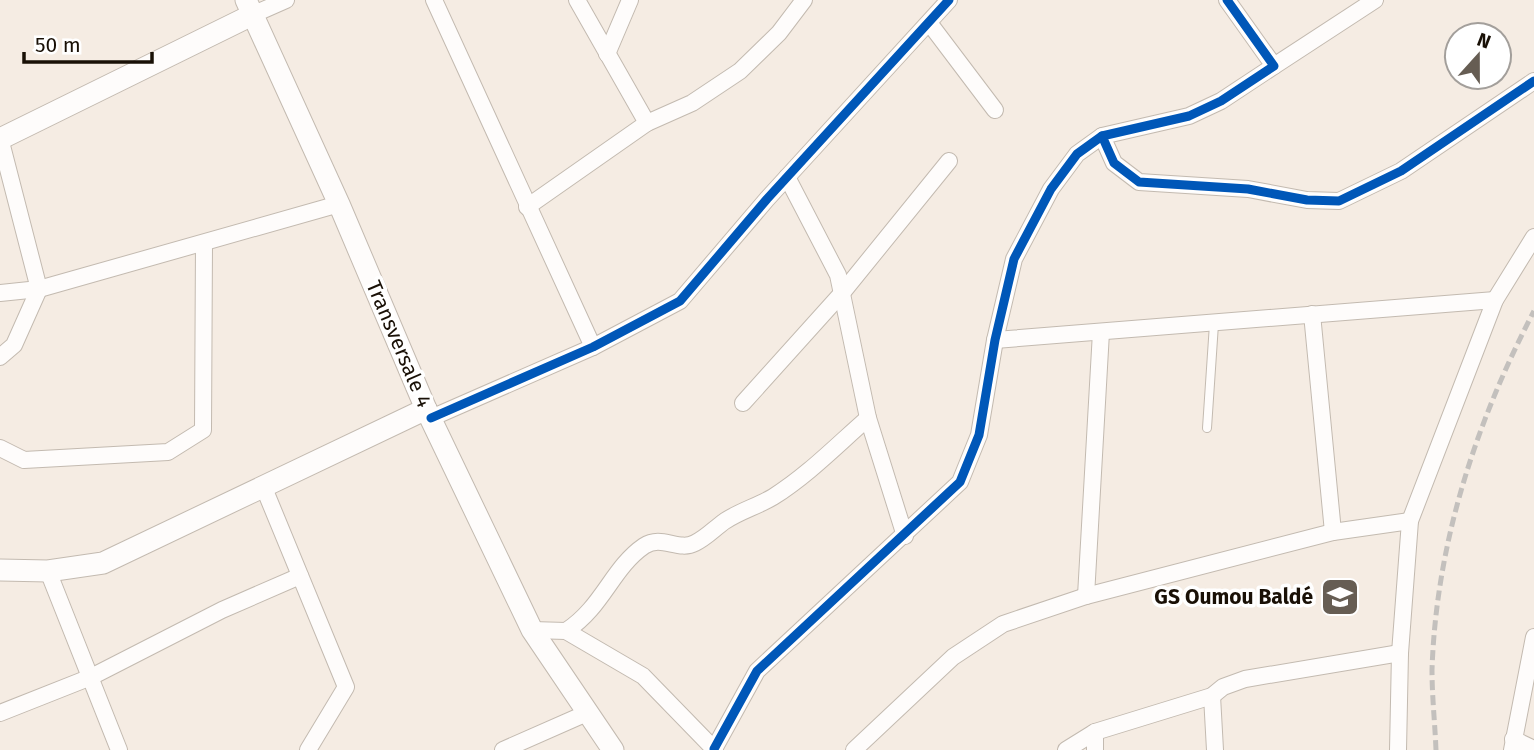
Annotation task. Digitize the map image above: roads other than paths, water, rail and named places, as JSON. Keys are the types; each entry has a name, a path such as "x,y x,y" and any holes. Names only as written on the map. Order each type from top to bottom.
{"main road":[{"path":"0,138 249,8"},
{"name":"Transversale 4","path":"249,8 339,204 429,414 532,630 613,750"},
{"path":"0,570 48,571 103,563 429,414"}],"street":[{"path":"249,8 286,0"},
{"path":"435,0 593,348"},
{"path":"577,0 647,123"},
{"path":"607,54 630,0"},
{"path":"527,207 647,123 692,103 740,71 779,33 804,0"},
{"path":"429,414 593,348 680,301 787,177 930,24 949,0"},
{"path":"1227,0 1274,66"},
{"path":"532,630 566,631 643,676 714,750 757,671 960,482 979,435 995,340 1014,259 1051,188 1077,154 1102,136 1189,116 1221,101 1375,0"},
{"path":"930,24 995,110"},
{"path":"1102,136 1114,163 1139,182 1248,189 1307,200 1339,201 1401,171 1534,81"},
{"path":"0,138 39,289 14,345 0,357"},
{"path":"743,403 842,293 949,161"},
{"path":"787,177 838,275 868,418 905,536"},
{"path":"0,293 39,289 339,204"},
{"path":"1398,750 1400,653 1410,521 1495,300 1534,237"},
{"path":"0,448 24,460 168,452 203,430 204,244"},
{"path":"995,340 1495,300"},
{"path":"1312,314 1333,532"},
{"path":"1086,596 1101,332"},
{"path":"566,631 585,619 631,556 647,544 661,539 688,546 697,542 727,520 773,497 868,418"},
{"path":"264,488 346,687 308,750"},
{"path":"854,750 963,651 1003,625 1086,596 1333,532 1410,521"},
{"path":"48,571 119,750"},
{"path":"0,713 90,677 222,610 300,576"},
{"path":"1534,637 1513,745 1534,749"},
{"path":"1066,750 1095,733 1212,696 1223,687 1245,679 1400,653"},
{"path":"1212,696 1215,750"},
{"path":"503,750 587,713"},
{"path":"534,750 548,731"},
{"path":"1095,733 1095,750"}],"lane":[{"path":"1207,428 1214,324"}],"railway":[{"path":"1436,750 1432,690 1435,623 1451,530 1477,440 1494,396 1534,311"}],"place":[{"name":"GS Oumou Baldé","path":"1340,597"}]}
